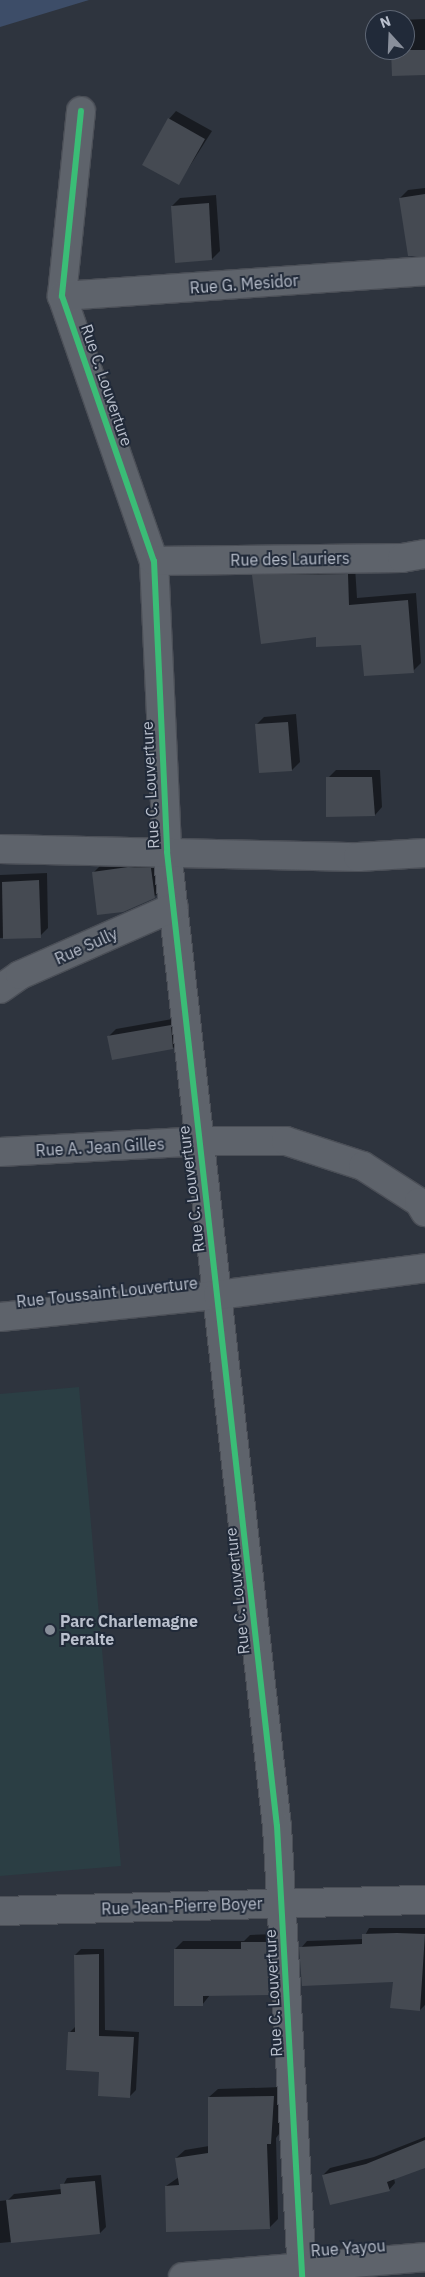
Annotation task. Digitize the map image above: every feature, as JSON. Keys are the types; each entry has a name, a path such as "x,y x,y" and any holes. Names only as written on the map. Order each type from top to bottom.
{"street":[{"name":"Rue C. Louverture","path":"81,111 62,296 154,562 166,852 174,908 276,1816 301,2271"},
{"name":"Rue G. Mesidor","path":"62,296 425,271"},
{"name":"Rue des Lauriers","path":"154,562 402,558 425,554"},
{"path":"0,849 358,857 425,853"},
{"name":"Rue Sully","path":"0,989 20,975 174,908"},
{"name":"Rue A. Jean Gilles","path":"0,1152 200,1141 286,1141 363,1166 419,1202 425,1212"},
{"name":"Rue Toussaint Louverture","path":"0,1317 218,1295 425,1268"},
{"name":"Rue Jean-Pierre Boyer","path":"0,1911 425,1900"},
{"name":"Rue Yayou","path":"183,2277 301,2271 425,2257"}],"shaded area":[{"name":"Parc Charlemagne Peralte","path":"79,1387 121,1866 0,1876 0,1394"}],"water":[{"path":"0,0 89,0 0,27"}],"building":[{"path":"415,50 425,50 425,75 392,76 391,60 415,60"},
{"path":"168,118 205,139 179,185 142,165"},
{"path":"425,194 425,256 408,256 399,198"},
{"path":"209,203 212,260 175,263 171,206"},
{"path":"348,574 349,605 408,600 414,673 364,676 361,645 316,647 316,637 261,644 252,575"},
{"path":"288,722 292,771 259,773 255,724"},
{"path":"326,777 372,777 375,816 326,817"},
{"path":"128,867 151,868 155,898 123,912 97,915 92,872"},
{"path":"39,880 41,938 3,939 2,882"},
{"path":"171,1025 173,1049 112,1060 107,1036"},
{"path":"362,1934 425,1934 420,2011 390,2008 393,1982 302,1986 299,1947 362,1944"},
{"path":"241,1942 268,1942 269,1995 203,1996 203,2006 174,2006 174,1949 241,1949"},
{"path":"99,1954 99,2036 134,2037 130,2098 98,2096 99,2072 66,2070 68,2032 75,2032 74,1955"},
{"path":"274,2096 271,2144 267,2144 270,2229 166,2232 165,2186 179,2185 175,2158 208,2153 208,2097"},
{"path":"425,2140 425,2168 387,2182 390,2191 330,2205 322,2175 366,2164"},
{"path":"95,2181 100,2234 11,2243 6,2200 61,2194 60,2184"}],"cycle path":[{"path":"81,111 62,296 154,561 167,852 277,1826 302,2277"}],"place":[{"name":"Parc Charlemagne Peralte","path":"50,1630"}]}
